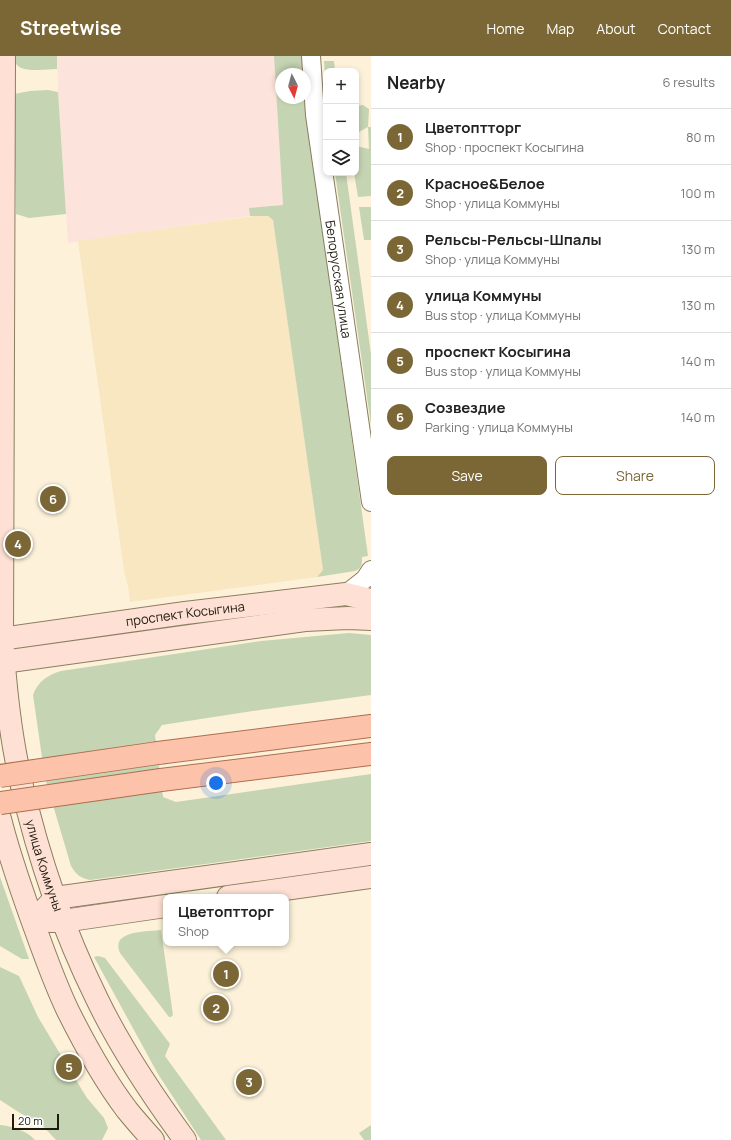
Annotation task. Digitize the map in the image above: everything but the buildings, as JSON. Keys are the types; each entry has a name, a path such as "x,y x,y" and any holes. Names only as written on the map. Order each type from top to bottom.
{"main road":[{"name":"улица Коммуны","path":"4,56 1,638 2,662 9,711 21,781 35,839 63,921 97,1000 124,1050 152,1094 185,1140"},
{"name":"проспект Косыгина","path":"1,638 185,613 346,594 371,600"},
{"name":"проспект Косыгина","path":"2,662 305,620 348,618 371,620"},
{"path":"0,776 158,753 367,726"},
{"path":"0,803 161,780 368,754"},
{"path":"0,819 8,851 49,967 68,1011 86,1045 127,1110 153,1140"},
{"path":"33,921 55,898 371,854"},
{"path":"249,894 371,877"},
{"path":"33,921 63,921 163,906"}],"street":[{"name":"Белорусская улица","path":"311,56 315,115 371,502"},
{"path":"346,594 365,579 371,570"}],"shaded area":[{"path":"57,56 274,56 275,104 277,104 283,205 249,208 250,216 68,243"},
{"path":"254,216 268,216 273,220 323,570 317,577 130,602 124,571 78,241"}],"green space":[{"path":"15,56 57,56 57,69 25,69 16,64"},
{"path":"274,56 302,56 303,68 275,68 275,73"},
{"path":"324,61 334,61 335,68 325,68"},
{"path":"48,90 58,92 66,214 29,218 16,214 14,94"},
{"path":"277,104 305,104 368,556 362,557 361,566 355,571 317,577 323,570 273,220 268,216 250,216 249,208 283,205"},
{"path":"363,105 369,109 368,127 359,132 359,106"},
{"path":"368,127 371,127 371,196 358,197 354,176 359,176 359,147 369,149"},
{"path":"335,176 346,176 371,354 371,425"},
{"path":"359,207 371,207 371,240 364,240"},
{"path":"349,633 371,635 371,695 162,725 155,735 163,797 176,802 371,774 371,841 90,880 81,877 75,872 71,866 45,778 33,695 44,679 61,671 261,641"},
{"path":"0,877 29,959 22,959 0,946"},
{"path":"161,930 173,1015 171,1017 169,1017 120,953 118,945 120,940 125,936 139,932"},
{"path":"98,956 105,958 170,1044 165,1056 226,1140 201,1140 158,1074 94,957"},
{"path":"0,967 19,976 38,1017 87,1098 104,1118 108,1128 102,1140 56,1140 40,1123 20,1113 0,1100"},
{"path":"0,1125 9,1126 19,1130 28,1134 35,1140 0,1140"},
{"path":"371,1125 371,1140 364,1140 359,1133"}],"place":[{"name":"Созвездие","path":"53,499"},
{"name":"улица Коммуны","path":"18,544"},
{"name":"Цветоптторг","path":"226,974"},
{"name":"Красное&Белое","path":"216,1008"},
{"name":"проспект Косыгина","path":"69,1067"},
{"name":"Рельсы-Рельсы-Шпалы","path":"249,1082"}]}
